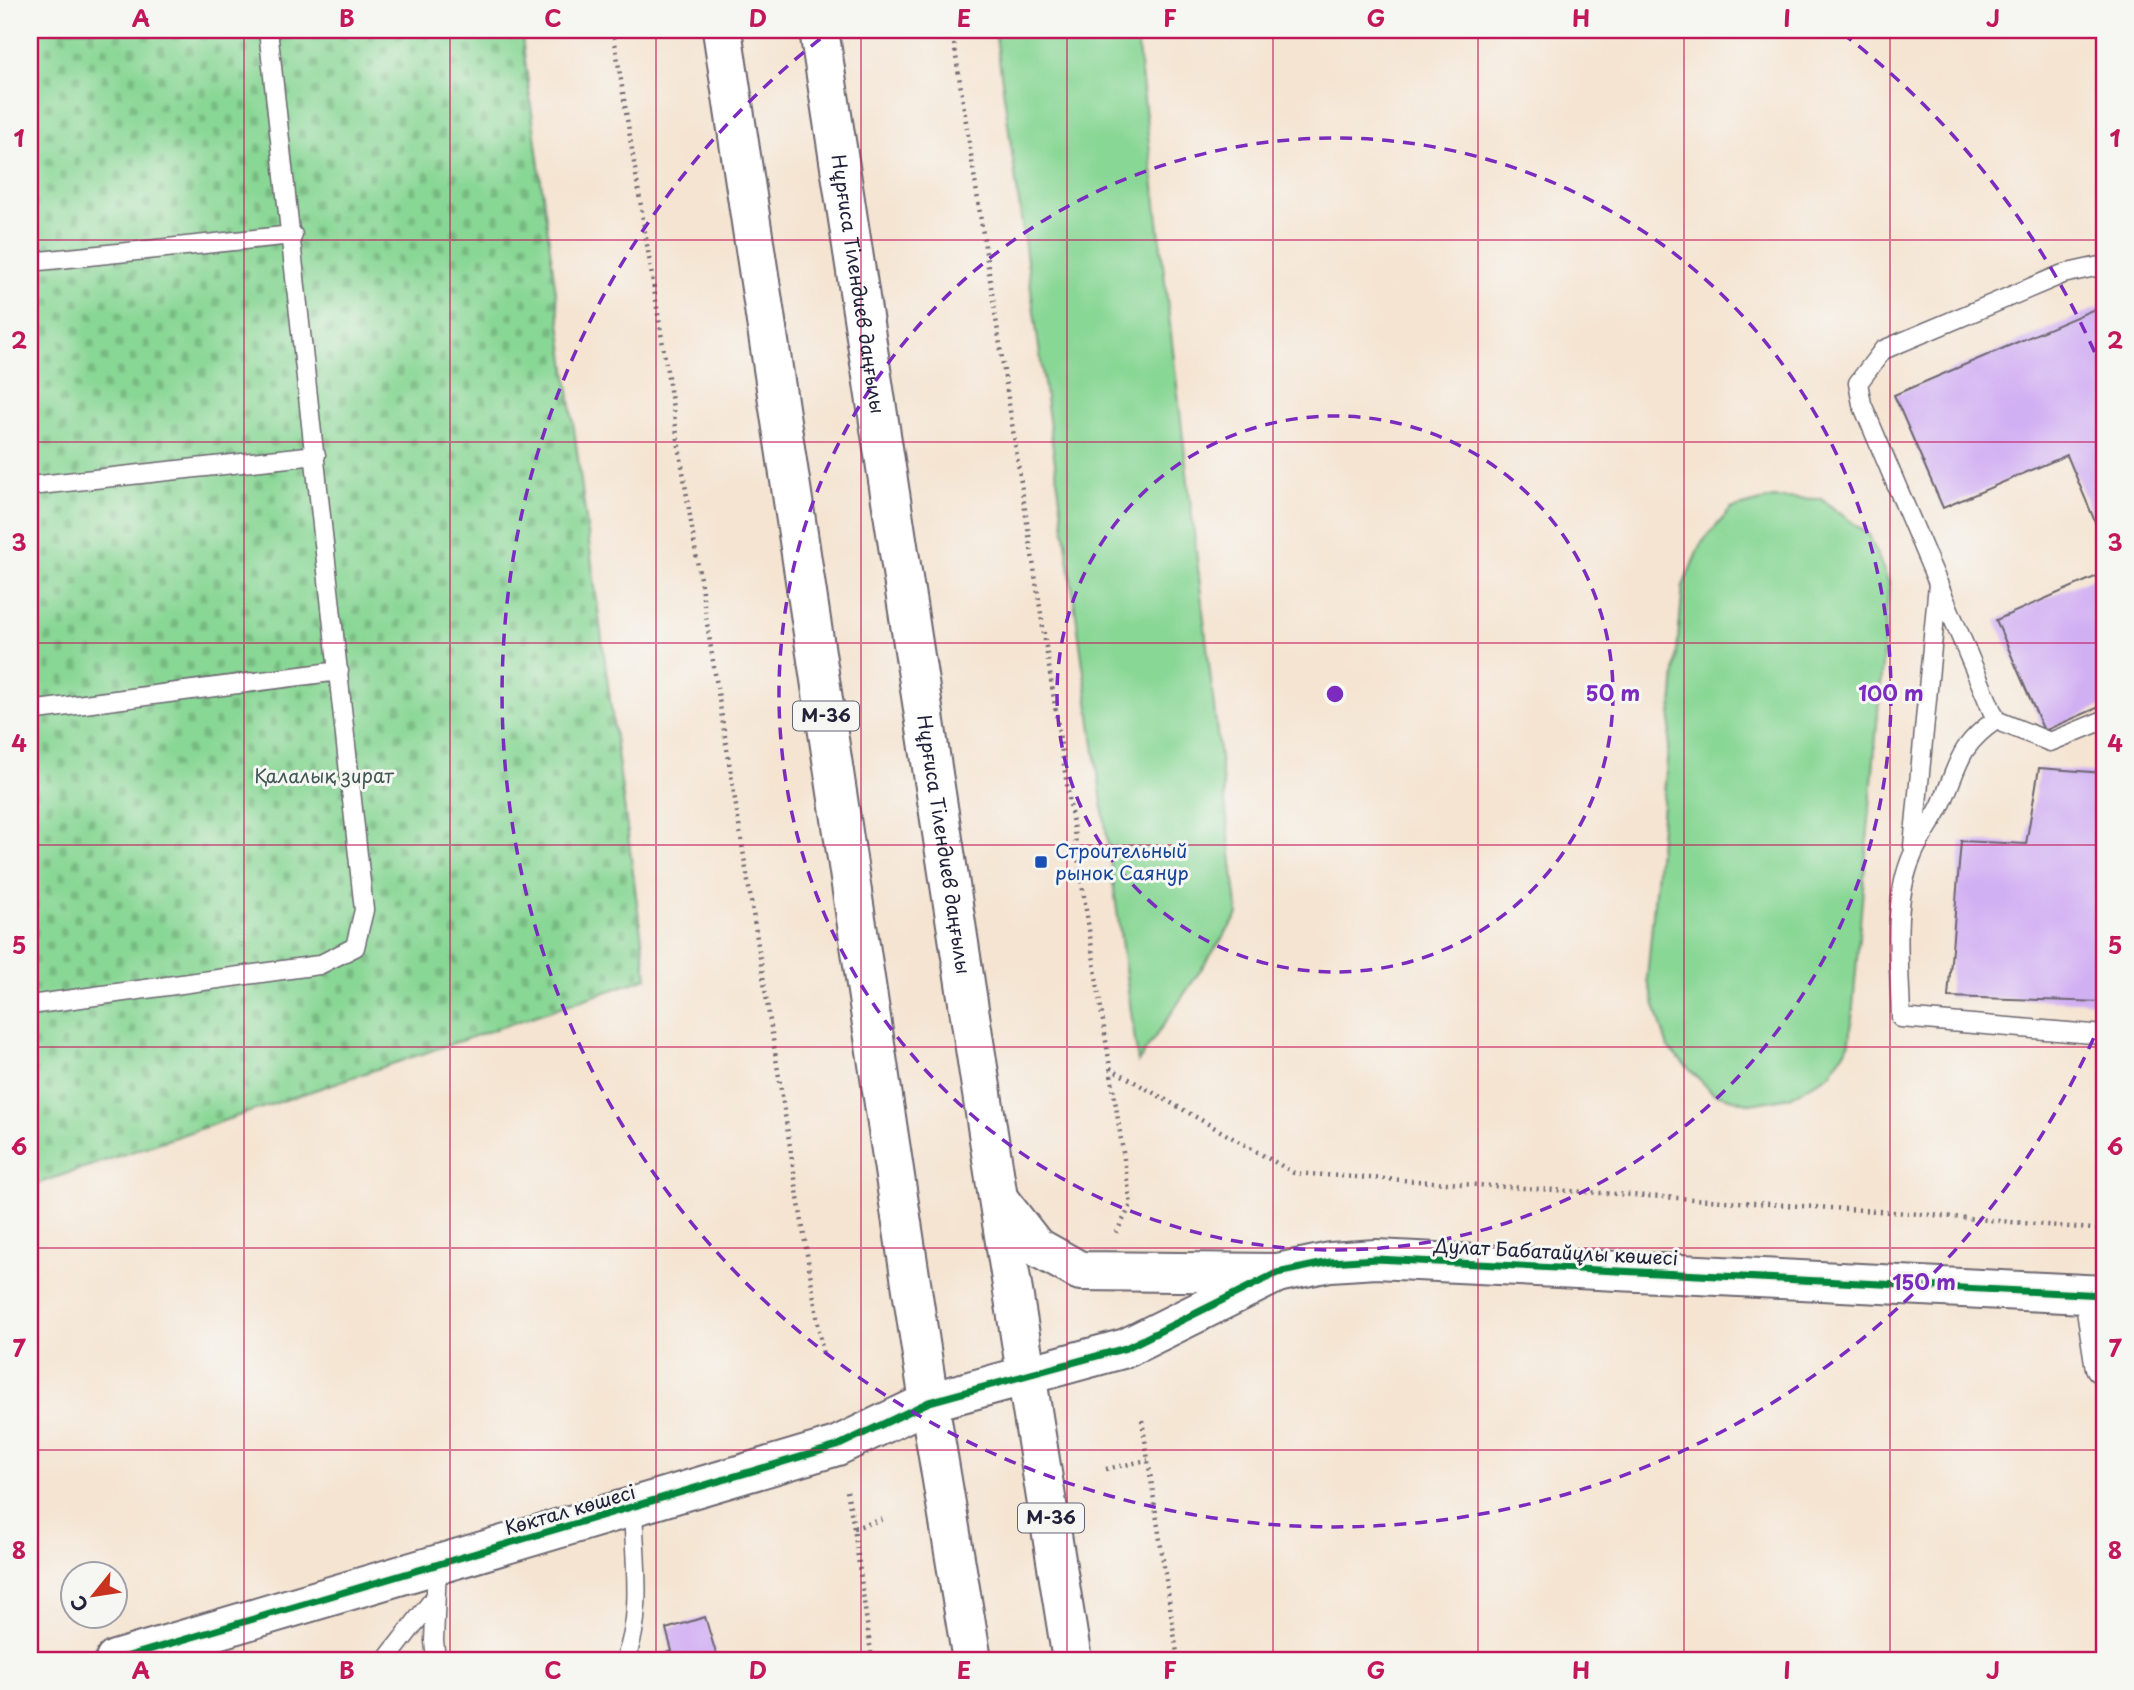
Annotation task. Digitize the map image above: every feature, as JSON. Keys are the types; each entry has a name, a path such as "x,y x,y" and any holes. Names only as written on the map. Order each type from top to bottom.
{"main road":[{"name":"M-36","path":"722,30 929,1402 972,1660"},
{"name":"Нұрғиса Тілендиев даңғылы","path":"819,30 998,1198 1029,1376 1072,1660"},
{"path":"998,1198 1035,1246 1080,1271 1277,1273"},
{"name":"Дулат Бабатайұлы көшесі","path":"1029,1376 1126,1348 1277,1273 1330,1262 1376,1259 2099,1294"},
{"name":"Көктал көшесі","path":"115,1660 436,1581 633,1507 837,1446 929,1402 1029,1376"}],"street":[{"path":"2099,1294 2104,1365"}],"lane":[{"path":"30,1005 319,965 355,947 364,910 293,235 268,30"},
{"path":"30,262 293,235"},
{"path":"2104,265 2063,274 1883,351 1858,383 1862,404 1996,720 2050,742 2104,720"},
{"path":"30,486 316,455"},
{"path":"1938,581 1912,855 1899,912 1901,1018 2104,1035"},
{"path":"30,711 339,671"},
{"path":"1912,855 1939,808 1958,761 1974,735 1996,720"},
{"path":"625,1660 631,1645 636,1590 633,1507"},
{"path":"386,1660 436,1581"},
{"path":"436,1581 436,1660"}],"path":[{"path":"613,30 823,1355"},
{"path":"952,30 1131,1205 1112,1241"},
{"path":"1110,1068 1294,1172 1908,1213 2104,1230"},
{"path":"1142,1420 1178,1660"},
{"path":"1106,1469 1148,1460"},
{"path":"847,1491 872,1660"},
{"path":"854,1528 884,1519"}],"green space":[{"name":"Қалалық зират","path":"30,30 521,30 647,978 30,1186"},
{"path":"995,30 1136,30 1238,915 1138,1062"},
{"path":"1773,498 1821,499 1869,535 1889,583 1850,1042 1830,1074 1790,1097 1751,1104 1713,1093 1668,1048 1647,979 1683,586 1700,545 1731,509"}],"building":[{"path":"2104,305 2104,543 2067,455 1943,508 1894,395"},
{"path":"2104,573 2104,705 2044,731 1996,620"},
{"path":"2039,768 2104,773 2104,1002 1948,997 1961,841 2026,844"},
{"path":"705,1617 718,1660 641,1660 672,1651 666,1629"}],"cycle path":[{"path":"115,1660 837,1446 929,1402 1126,1348 1277,1273 1330,1262 1376,1259 2104,1295"}],"place":[{"name":"Строительный рынок Саянур","path":"1041,862"}]}
